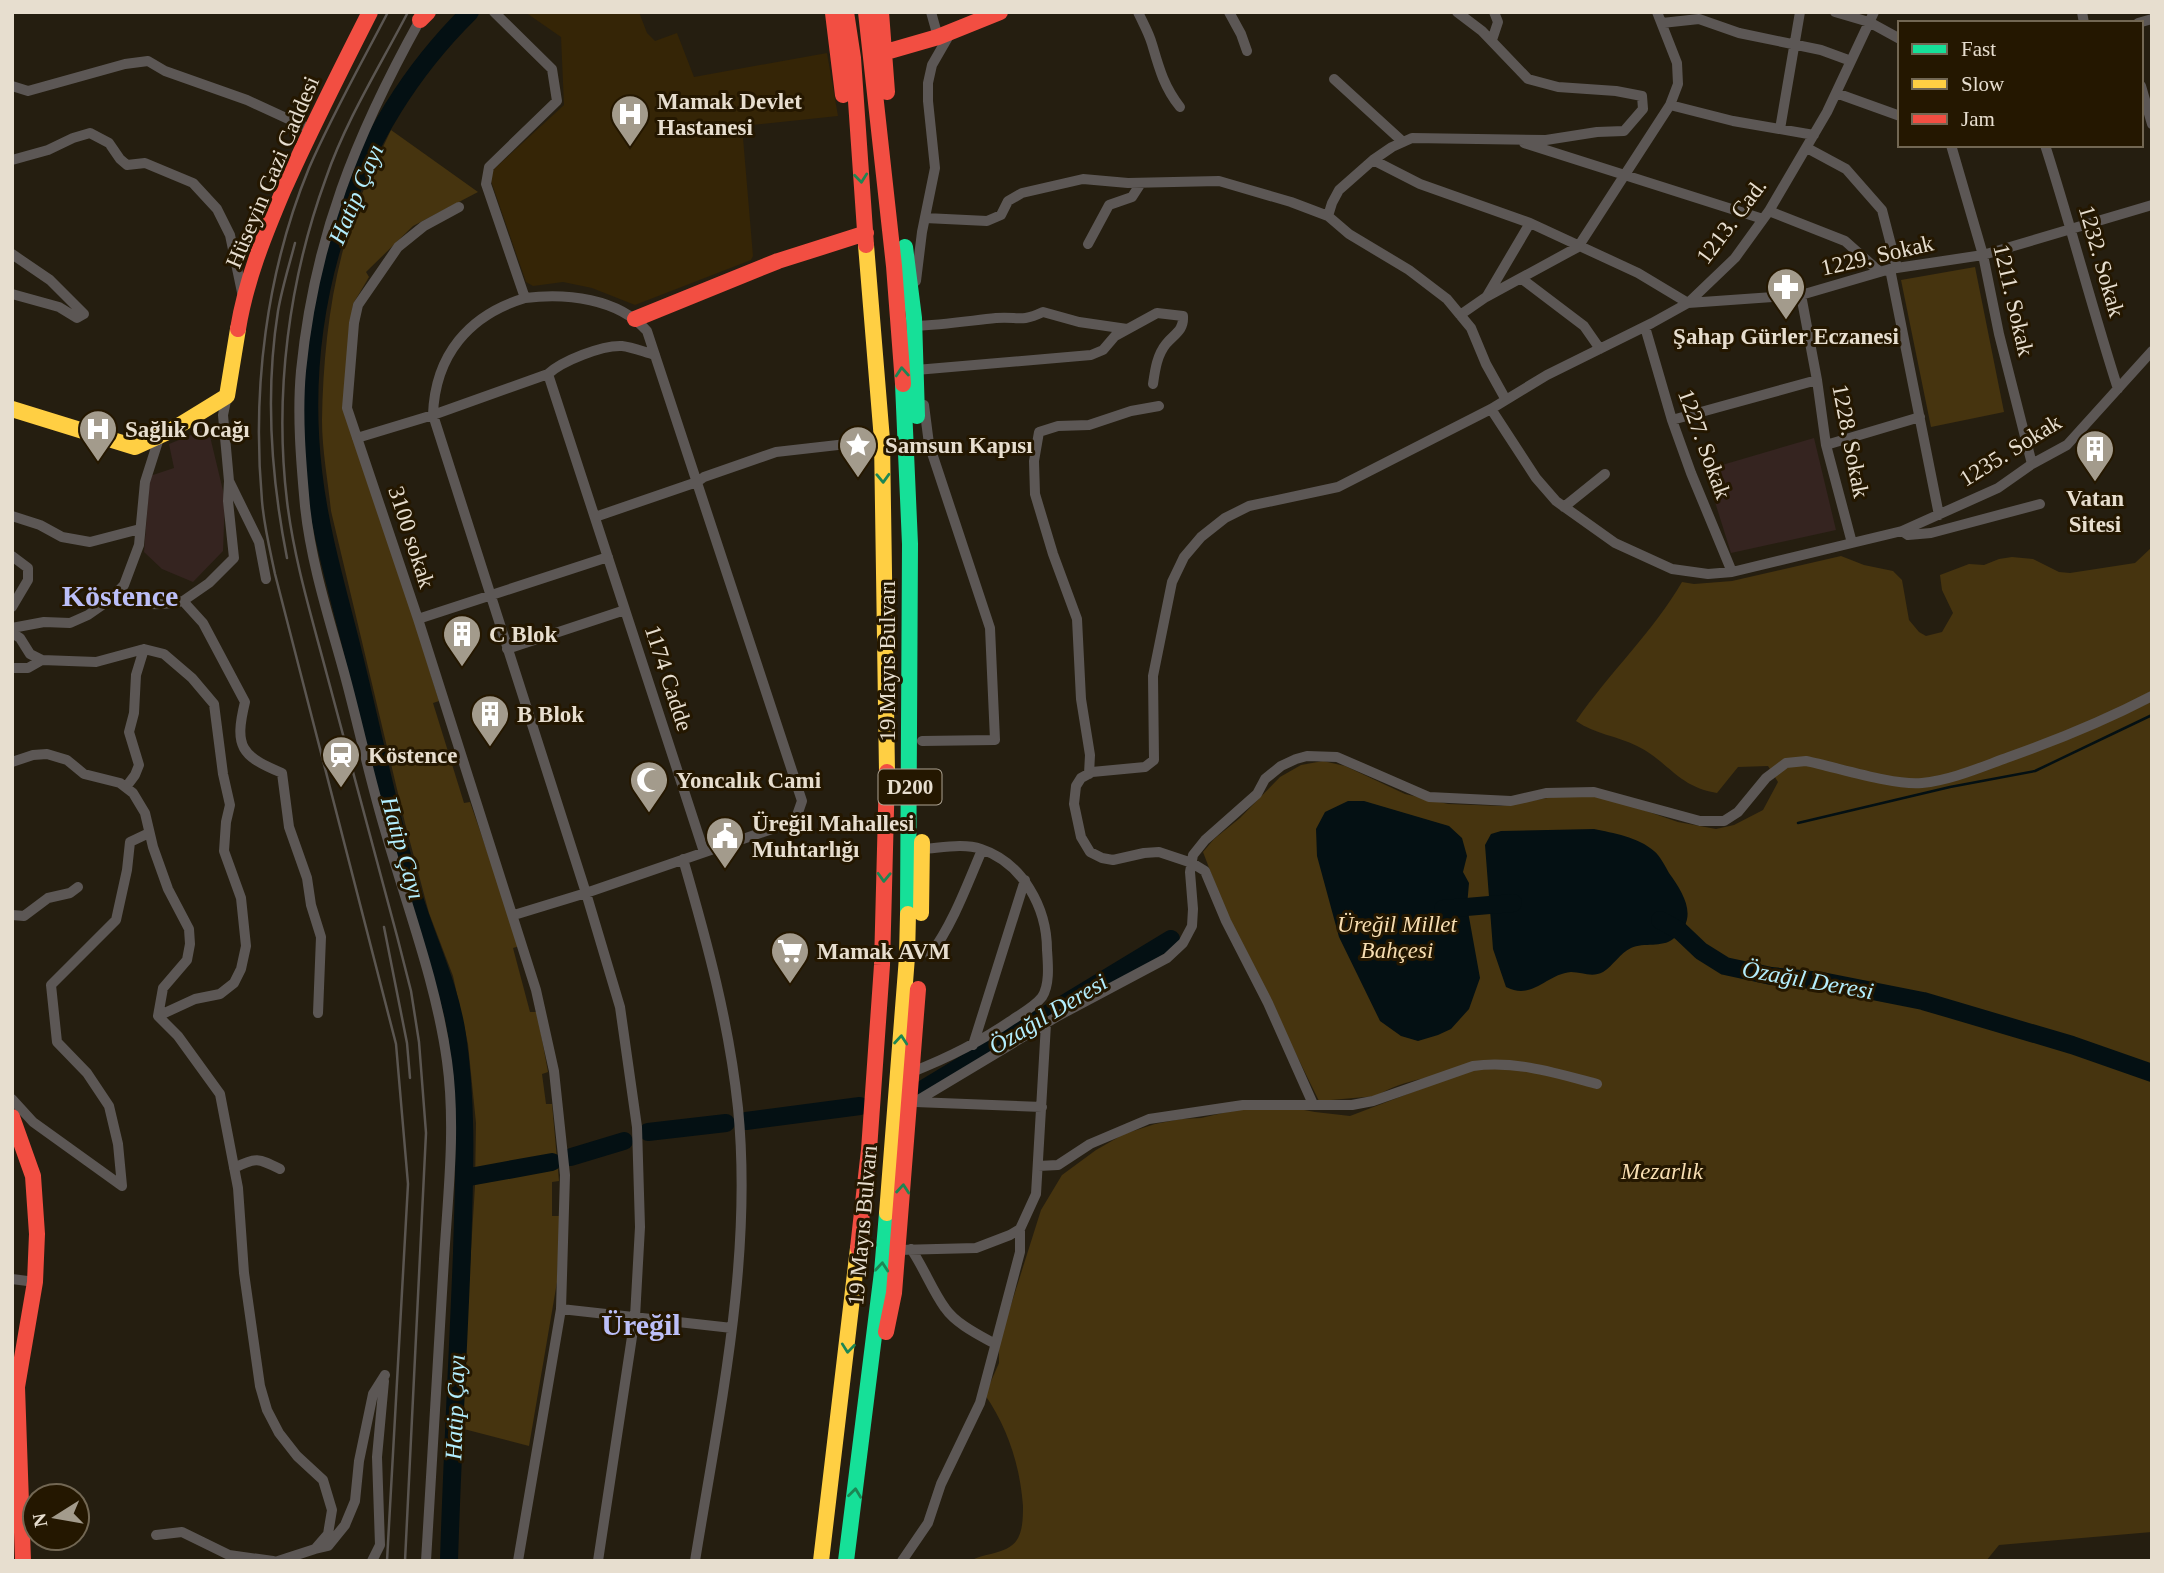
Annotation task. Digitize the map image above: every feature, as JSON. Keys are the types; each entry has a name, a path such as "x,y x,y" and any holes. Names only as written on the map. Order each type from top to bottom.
{"main road":[{"name":"Hüseyin Gazi Caddesi","path":"227,396 243,300 262,241 310,129 370,12"},
{"path":"833,12 843,99 857,140"},
{"name":"19 Mayıs Bulvarı","path":"821,1561 844,1390 869,1150 882,965 888,742 882,440 857,140 853,58 846,12"},
{"name":"19 Mayıs Bulvarı","path":"846,1561 881,1272 908,957 910,544 903,385 894,266 866,12"},
{"path":"866,1400 882,1349 904,1250 906,1151 912,1102 923,849 923,646 914,319 893,164 881,12"},
{"path":"886,52 945,35 1000,12"},
{"path":"635,319 758,268 866,233"},
{"path":"12,409 135,447 160,436 227,396"},
{"path":"910,655 922,747"},
{"path":"12,1117 33,1176 37,1234 35,1282 17,1387 17,1517 23,1561"},
{"path":"893,1130 906,1151"}],"street":[{"path":"494,12 552,69 557,101 489,167 487,176 486,184 525,298"},
{"path":"931,12 945,35 932,65 928,83 935,168 925,218 914,319 949,325 999,318 1026,320 1043,312 1079,322 1128,329"},
{"path":"1138,12 1152,41 1158,69 1169,93 1180,107"},
{"path":"1229,12 1247,51"},
{"path":"1328,216 1339,190 1373,160 1412,138 1546,140 1597,132 1624,131 1643,109 1642,96 1616,91 1558,87 1528,79 1492,40 1457,12"},
{"path":"1492,40 1498,22 1494,12"},
{"path":"1780,129 1800,12"},
{"path":"1835,12 1872,17 1898,37"},
{"path":"425,15 389,76 340,189 323,246 309,317 301,375 300,434 305,510 316,570 383,826 431,981 447,1063 450,1157 426,1561"},
{"name":"1213. Cad.","path":"1089,774 1145,767 1154,760 1153,676 1165,615 1176,574 1184,557 1201,537 1225,518 1249,506 1338,487 1491,409 1547,375 1688,303 1735,258 1766,215 1814,135 1872,17"},
{"path":"1460,315 1486,297 1578,247 1670,105 1678,84 1677,63 1660,18 1699,19 1739,33 1821,50 1851,61"},
{"path":"12,86 28,91 125,64 148,61 165,71 247,100 310,129"},
{"path":"1334,79 1403,142"},
{"path":"1836,93 1898,115"},
{"path":"2143,93 2152,124"},
{"path":"1670,105 1734,121 1814,135"},
{"path":"12,160 48,150 90,133 110,143 127,165 145,163 193,183 217,208 230,235 243,300"},
{"path":"1514,140 1623,175 1766,215 1844,242 1889,270"},
{"name":"1211. Sokak","path":"1952,147 1983,255 1999,334 2032,464"},
{"name":"1232. Sokak","path":"2046,147 2073,230 2090,301 2118,389"},
{"path":"1807,148 1846,169 1882,210 1889,270 1939,515"},
{"path":"1373,160 1420,184 1530,223 1638,273 1688,303"},
{"path":"925,218 987,221 1001,215 1008,201 1022,193 1083,178 1141,183 1219,181 1291,202 1328,216 1349,234 1409,270 1447,299 1471,328 1486,364 1506,400"},
{"path":"1088,244 1103,212 1110,205 1132,197 1141,183"},
{"name":"1229. Sokak","path":"1688,303 1801,296 1889,270 1983,255 2152,205"},
{"name":"3100 sokak","path":"459,207 424,226 398,247 358,305 347,408 514,915 536,990 554,1072 565,1175 561,1309 519,1561"},
{"path":"1486,297 1530,223"},
{"path":"12,254 50,280 84,314 76,318 59,307 12,294"},
{"path":"1522,279 1584,326 1600,349"},
{"path":"514,915 586,893 794,821 802,801 647,331 635,319 602,304 552,295 525,298 503,305 481,318 464,334 447,356 438,379 433,415 586,893 620,1007 637,1127 640,1227 635,1317 597,1561"},
{"name":"1228. Sokak","path":"1801,296 1826,445 1852,543"},
{"path":"916,370 1091,355 1104,350 1115,336 1157,313 1183,316 1184,323 1179,333 1166,344 1157,360 1153,384"},
{"name":"1227. Sokak","path":"1645,327 1690,473 1732,572"},
{"path":"357,438 433,415 548,374 556,367 597,350 623,346 655,355"},
{"name":"1235. Sokak","path":"1902,531 1997,488 2032,464 2067,445 2152,351"},
{"name":"1174 Cadde","path":"548,374 704,852"},
{"path":"1672,420 1817,380"},
{"path":"118,592 135,603 160,606 183,601 209,583 234,558 223,415 227,396"},
{"path":"922,747 995,740 990,628 929,444 924,405"},
{"path":"1159,406 1131,411 1089,425 1058,426 1039,432 1034,461 1035,494 1077,619 1081,699 1090,755 1089,774 1081,778 1076,786 1074,804 1081,837 1090,852 1102,858 1112,860 1159,852 1192,863 1205,872 1313,1104"},
{"path":"1491,409 1536,478 1556,501 1615,543 1672,569 1708,575 1732,572 1902,531 1908,535 1931,533 2040,504"},
{"path":"1826,445 1920,417"},
{"path":"12,631 44,622 70,623 88,615 124,585 139,545 145,482 160,436"},
{"path":"595,517 776,452 882,440"},
{"path":"1564,507 1605,474"},
{"path":"229,481 259,542 266,579"},
{"path":"12,516 40,525 62,537 90,542 140,529"},
{"path":"12,556 28,568 27,580 12,607"},
{"path":"418,619 608,557"},
{"path":"183,601 203,623 245,702 239,725 242,748 256,762 282,773 289,827 307,878 311,905 321,937 318,1013"},
{"path":"507,649 625,610"},
{"path":"12,631 30,654 42,660 96,662 144,649 164,654 192,678 214,704 223,774 230,804 224,851 241,898 246,946 241,969 234,983 220,994 195,999 158,1016"},
{"path":"126,787 139,765 129,732 134,713 136,675 144,649"},
{"path":"12,668 28,668 42,660"},
{"path":"912,1102 1058,1016 1167,958 1183,943 1192,926 1193,855 1205,840 1252,799 1265,779 1281,766 1307,756 1337,757 1429,797 1511,801 1546,793 1594,792 1700,821 1724,821 1738,813 1766,778 1786,763 1806,761 1898,781 1921,783 1970,771 2103,722 2152,696"},
{"path":"12,762 33,755 47,754 67,760 84,774 126,787 133,793 145,813 168,889 189,929 190,944 187,960 163,988 158,1016"},
{"path":"12,1099 33,1122 122,1185 118,1144 109,1106 87,1073 57,1042 51,985 116,920 130,842 149,833"},
{"path":"912,1072 973,1045 1022,1014 1042,997 1046,984 1047,933 1040,908 1025,880 1004,860 982,850 961,847 923,849"},
{"path":"930,955 982,850"},
{"path":"683,859 728,1031 738,1110 741,1181 740,1252 732,1328 695,1561"},
{"path":"973,1045 1025,880"},
{"path":"12,915 24,916 48,898 70,893 78,887"},
{"path":"158,1016 178,1036 220,1094 234,1168 244,1273 260,1387 279,1433 297,1456 323,1480 332,1510 328,1534 315,1549"},
{"path":"902,1561 928,1523 941,1484 980,1403 1020,1252 1020,1229 1036,1194 1046,1024"},
{"path":"1038,1167 1058,1166 1090,1144 1149,1119 1243,1105 1352,1105 1373,1101 1473,1066 1490,1064 1542,1070 1597,1084"},
{"path":"912,1102 1042,1107"},
{"path":"234,1168 250,1160 260,1159 280,1169"},
{"path":"904,1250 975,1248 1010,1236 1020,1229"},
{"path":"904,1250 924,1267 946,1310 975,1334 995,1344"},
{"path":"12,1279 35,1282"},
{"path":"561,1309 732,1328"},
{"path":"278,1561 328,1546 345,1525 355,1501 359,1461 373,1394 385,1375 380,1404 377,1457 380,1545 372,1561"},
{"path":"156,1535 182,1532 229,1555 273,1561"}],"shaded area":[{"name":"Mamak Devlet Hastanesi","path":"525,12 639,12 647,33 655,41 677,33 694,77 827,53 838,116 742,126 753,256 751,260 635,305 592,288 563,282 533,286 526,282 491,181 493,170 564,105 561,37"},
{"path":"208,428 225,499 223,551 193,582 162,569 144,552 150,476 174,468 169,444"},
{"path":"1814,438 1836,530 1731,553 1705,470"},
{"path":"1348,801 1364,801 1449,826 1462,838 1467,856 1463,872 1469,883 1467,906 1480,978 1469,1009 1451,1029 1438,1035 1418,1041 1401,1036 1380,1021 1339,937 1317,856 1316,829 1325,812"},
{"path":"1594,829 1633,839 1656,853 1684,898 1688,915 1686,923 1669,942 1631,948 1599,974 1562,974 1524,991 1506,987 1493,949 1485,845 1491,834 1501,831"}],"green space":[{"path":"391,130 478,192 413,226 366,272 369,277 353,304 344,392 439,701 433,703 464,803 470,802 520,946 513,948 530,1012 537,1012 548,1072 542,1074 546,1104 552,1104 559,1181 552,1182 552,1216 560,1216 557,1282 529,1446 460,1428 475,1186 476,1123 468,1044 453,976 429,913 405,823 331,511 324,454 324,372 337,276 353,216"},
{"path":"1975,267 2004,412 1931,427 1901,280"},
{"path":"2152,547 2152,1532 1999,1545 1986,1561 970,1561 1011,1546 1022,1528 1023,1506 1016,1462 1000,1421 985,1395 999,1363 999,1343 1041,1210 1062,1175 1124,1134 1155,1124 1201,1118 1249,1107 1288,1107 1350,1116 1473,1069 1411,1081 1377,1096 1319,1101 1224,907 1203,852 1280,777 1301,765 1323,761 1345,766 1405,794 1448,804 1501,806 1565,795 1587,795 1620,802 1678,822 1716,829 1734,825 1763,810 1778,782 1768,766 1738,767 1717,793 1704,790 1692,785 1637,746 1576,721 1658,618 1682,582 1694,584 1732,581 1841,556 1864,565 1893,571 1902,580 1909,620 1926,636 1942,632 1953,613 1942,590 1940,575 1969,564 1984,565 2012,557 2033,559 2059,572 2070,573 2135,563"}],"waterway":[{"name":"Hatip Çayı","path":"449,1561 464,1198 464,1117 457,1035 442,976 401,854 325,543 313,471 309,408 313,345 323,283 339,223 363,165 392,110 428,59 470,12"},
{"path":"1798,823 1950,787 2035,771 2152,715"},
{"name":"Özağıl Deresi","path":"1443,909 1513,903"},
{"name":"Özağıl Deresi","path":"1660,920 1680,931 1701,951 1725,966 1771,976 1822,981 1923,1001 2072,1045 2152,1073"},
{"name":"Özağıl Deresi","path":"925,1088 1171,939"},
{"name":"Özağıl Deresi","path":"746,1121 860,1106"},
{"name":"Özağıl Deresi","path":"648,1132 726,1123"},
{"name":"Özağıl Deresi","path":"571,1157 624,1141"},
{"name":"Özağıl Deresi","path":"464,1178 552,1162"}],"railway":[{"path":"387,1561 408,1184 396,1044 267,538 259,459 259,416 261,374 273,290 294,208 327,129 388,12"},
{"path":"405,1561 426,1133 419,1042 411,991 299,567 287,501 282,419 294,296 313,216 343,135 408,12"},
{"path":"287,558 277,497 271,404 278,311 295,243"},
{"path":"384,927 407,1043 410,1078"}],"traffic: fast":[{"path":"905,247 914,318 917,416"},
{"path":"903,384 910,544 908,914"},
{"path":"846,1561 887,1213"}],"traffic: slow":[{"path":"866,245 882,440 887,772"},
{"path":"12,409 135,447 170,431 227,396 238,329"},
{"path":"921,913 922,842"},
{"path":"887,1213 908,914"},
{"path":"821,1561 858,1248"}],"traffic: jam":[{"path":"238,329 251,276 276,208 314,123 370,12"},
{"path":"420,20 428,12"},
{"path":"846,12 853,58 866,245"},
{"path":"866,12 894,266 903,384"},
{"path":"881,12 887,92"},
{"path":"886,52 938,37 1000,12"},
{"path":"833,13 843,95"},
{"path":"635,319 778,261 866,233"},
{"path":"858,1248 869,1150 882,965 887,772"},
{"path":"886,1332 894,1293 918,989"},
{"path":"12,1117 33,1176 37,1234 35,1282 17,1387 23,1561"}],"place":[{"name":"Mamak Devlet Hastanesi","path":"630,148"},
{"name":"Şahap Gürler Eczanesi","path":"1786,321"},
{"name":"Sağlık Ocağı","path":"98,463"},
{"name":"Samsun Kapısı","path":"858,479"},
{"name":"Vatan Sitesi","path":"2095,483"},
{"name":"C Blok","path":"462,668"},
{"name":"B Blok","path":"490,748"},
{"name":"Köstence","path":"341,789"},
{"name":"Yoncalık Cami","path":"649,814"},
{"name":"Üreğil Mahallesi Muhtarlığı","path":"725,870"},
{"name":"Mamak AVM","path":"790,985"}],"district":[{"name":"Köstence","path":"120,596"},
{"name":"Üreğil","path":"641,1325"}],"park label":[{"name":"Üreğil Millet Bahçesi","path":"1397,937"},
{"name":"Mezarlık","path":"1662,1171"}]}
